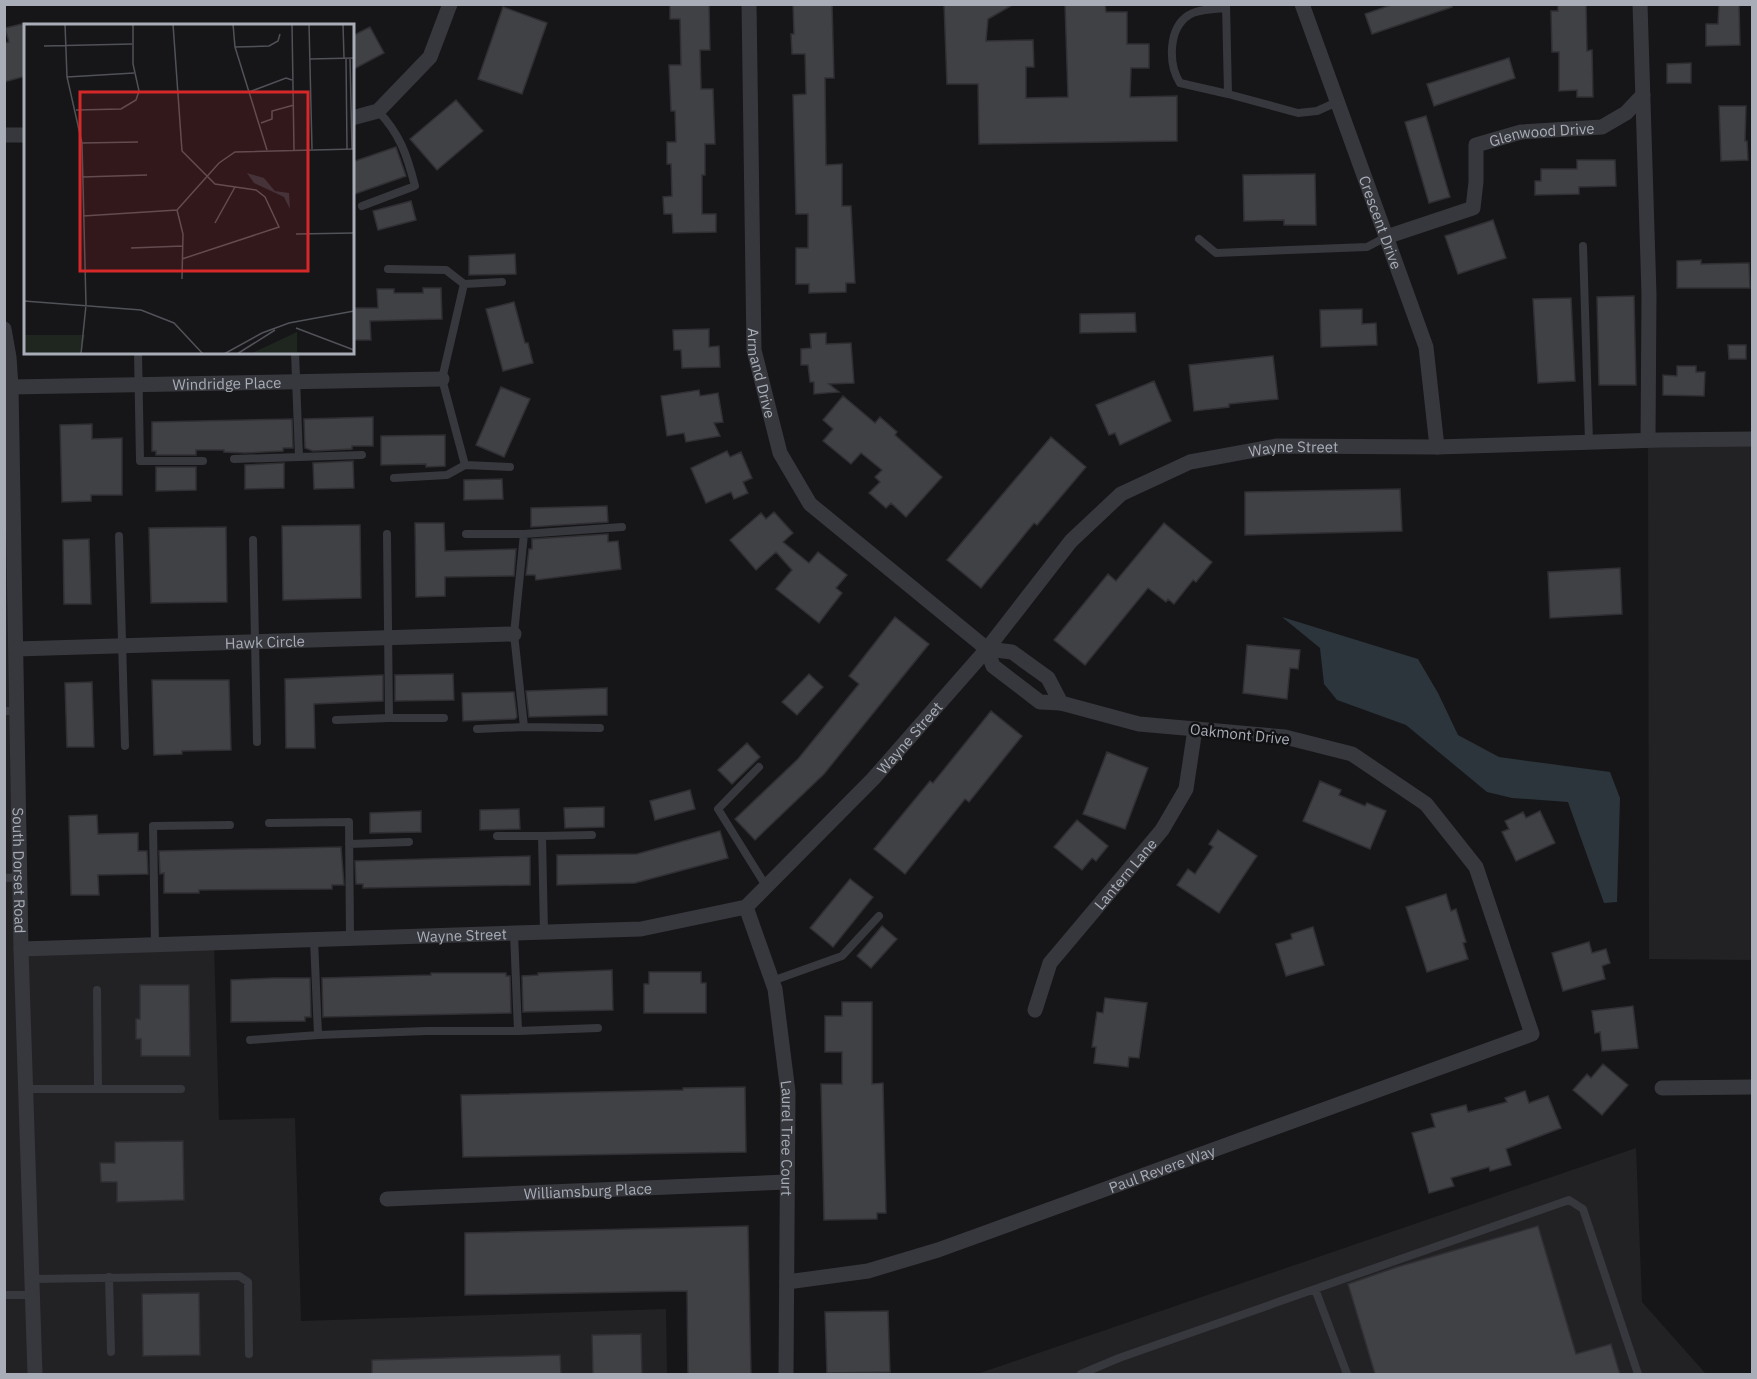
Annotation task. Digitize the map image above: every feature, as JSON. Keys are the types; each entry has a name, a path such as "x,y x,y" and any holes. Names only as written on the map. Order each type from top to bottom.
{"street":[{"path":"354,117 378,111 430,57 450,4"},
{"name":"Armand Drive","path":"749,4 754,350 780,453 810,504 987,649"},
{"name":"Crescent Drive","path":"1302,4 1426,347 1437,447"},
{"path":"1640,4 1650,295 1648,440"},
{"name":"Glenwood Drive","path":"1386,237 1473,208 1476,183 1476,145 1521,132 1602,127 1626,113 1643,95"},
{"path":"4,135 24,135"},
{"name":"South Dorset Road","path":"4,329 11,387 10,595 16,649 11,711 12,877 21,949 35,1374"},
{"name":"Windridge Place","path":"11,387 442,379"},
{"name":"Wayne Street","path":"21,949 640,929 746,907 873,778 987,649 1071,541 1121,494 1190,462 1277,446 1437,447 1752,439"},
{"name":"Hawk Circle","path":"16,649 514,634"},
{"path":"987,649 1012,652 1048,678 1061,703"},
{"name":"Oakmont Drive","path":"987,649 993,666 1040,702 1061,703 1139,724 1285,737 1352,754 1426,804 1476,867 1532,1034"},
{"name":"Lantern Lane","path":"1035,1010 1050,963 1162,830 1186,789 1195,729"},
{"name":"Laurel Tree Court","path":"746,907 775,989 788,1092 786,1374"},
{"name":"Paul Revere Way","path":"787,1282 868,1271 938,1250 1532,1034"},
{"path":"1662,1088 1752,1087"},
{"name":"Williamsburg Place","path":"387,1199 787,1182"}],"lane":[{"path":"1228,94 1226,6 1191,14 1179,23 1172,40 1174,73 1180,83 1298,113 1317,111 1337,102"},
{"path":"362,206 415,186 406,153 390,124 378,111"},
{"path":"1199,239 1216,253 1367,247 1386,237"},
{"path":"1583,246 1588,443"},
{"path":"388,269 446,270 464,284 502,282"},
{"path":"464,284 442,379 465,465"},
{"path":"138,354 140,461 203,461"},
{"path":"295,354 299,457"},
{"path":"234,459 362,455"},
{"path":"394,478 447,475 465,465 510,467"},
{"path":"466,534 524,534 622,527"},
{"path":"387,534 389,718"},
{"path":"524,534 514,634 524,727"},
{"path":"119,536 125,746"},
{"path":"253,540 257,742"},
{"path":"336,720 444,718"},
{"path":"477,729 600,728"},
{"path":"759,767 718,809 766,886"},
{"path":"269,823 349,822 350,938"},
{"path":"155,945 153,826 230,825"},
{"path":"497,836 592,835"},
{"path":"542,836 544,932"},
{"path":"349,844 409,842"},
{"path":"772,981 842,956 879,916"},
{"path":"514,933 518,1031"},
{"path":"314,939 318,1035"},
{"path":"97,990 98,1089"},
{"path":"250,1040 427,1030 518,1031 598,1028"},
{"path":"26,1089 181,1089"},
{"path":"1081,1374 1119,1358 1569,1200 1583,1209 1638,1374"},
{"path":"32,1279 238,1275 248,1282 249,1354"},
{"path":"109,1278 111,1352"},
{"path":"1315,1289 1344,1374"},
{"path":"4,1295 32,1295"}],"shaded area":[{"path":"4,329 21,949 214,943 219,1120 295,1118 301,1321 666,1309 667,1374 5,1374"},
{"path":"1752,439 1752,960 1649,959 1648,440"},
{"path":"1282,617 1418,659 1438,693 1458,735 1499,757 1610,772 1620,798 1617,902 1604,903 1568,802 1512,798 1487,792 1406,725 1337,700 1324,684 1320,648"},
{"path":"1636,1148 1642,1302 1706,1374 977,1374"}],"building":[{"path":"670,4 709,4 710,50 700,50 701,89 713,89 715,144 705,144 702,214 716,214 716,232 673,233 672,214 664,214 663,197 672,196 671,164 667,164 667,142 676,142 675,111 671,111 669,65 681,65 680,19 670,19"},
{"path":"793,4 832,4 834,78 825,78 826,165 842,164 842,206 851,206 855,283 846,283 846,292 809,293 809,284 796,284 796,248 808,248 808,214 796,214 793,95 806,94 805,54 792,54"},
{"path":"944,4 1014,4 988,19 986,41 1033,40 1034,67 1026,67 1026,98 1068,97 1065,4 1105,4 1106,12 1127,12 1127,44 1149,44 1149,68 1131,68 1130,97 1177,96 1177,141 979,144 978,84 947,84"},
{"path":"1394,4 1451,4 1452,7 1372,34 1365,14"},
{"path":"1558,4 1586,4 1587,51 1592,50 1593,97 1577,97 1577,90 1559,91 1559,52 1552,52 1551,11 1558,11"},
{"path":"1719,4 1739,4 1740,45 1706,46 1706,24 1718,24"},
{"path":"503,7 547,23 522,94 478,79"},
{"path":"26,23 24,24 24,77 4,82 4,43 9,42 5,28"},
{"path":"370,27 384,53 354,69 354,35"},
{"path":"1509,58 1515,78 1434,106 1427,84"},
{"path":"1691,63 1691,83 1667,83 1667,64"},
{"path":"456,100 483,131 437,170 410,139"},
{"path":"1719,106 1746,106 1745,141 1747,141 1748,160 1721,161"},
{"path":"1426,116 1450,197 1429,203 1405,122"},
{"path":"396,147 406,176 354,194 354,161"},
{"path":"1577,160 1615,160 1616,186 1579,187 1579,194 1535,195 1535,181 1541,181 1541,169 1577,169"},
{"path":"1315,174 1316,225 1284,225 1284,220 1244,221 1243,175"},
{"path":"411,201 416,220 378,230 373,211"},
{"path":"1493,220 1506,258 1458,274 1445,236"},
{"path":"515,254 516,274 469,275 469,256"},
{"path":"1701,260 1701,264 1749,263 1750,288 1677,288 1677,261"},
{"path":"423,288 441,288 442,319 370,321 371,340 354,340 354,308 378,308 377,289 394,289 394,293 423,293"},
{"path":"1634,296 1636,385 1599,385 1597,297"},
{"path":"1571,298 1575,381 1538,383 1533,299"},
{"path":"514,302 533,363 503,371 486,309"},
{"path":"1362,309 1362,324 1376,323 1377,345 1321,347 1320,310"},
{"path":"1135,313 1136,332 1080,333 1080,314"},
{"path":"709,329 709,347 719,346 720,367 682,368 681,350 674,350 673,330"},
{"path":"826,333 826,344 851,343 854,383 829,384 839,392 814,394 814,382 810,382 808,365 801,365 801,349 811,348 810,334"},
{"path":"1728,345 1746,345 1746,359 1729,359"},
{"path":"1273,356 1278,399 1229,404 1229,407 1194,411 1189,365"},
{"path":"1677,366 1696,366 1696,372 1705,372 1704,396 1663,395 1663,375 1677,376"},
{"path":"1154,381 1171,421 1120,445 1115,433 1109,435 1096,405"},
{"path":"501,387 530,399 504,457 476,445"},
{"path":"699,390 700,396 718,393 723,422 714,423 720,436 686,442 684,433 667,436 661,396"},
{"path":"843,396 875,423 880,417 897,432 895,435 942,477 906,517 891,503 886,508 869,493 880,482 875,477 882,470 861,453 851,464 823,441 833,429 823,420"},
{"path":"373,417 373,446 313,451 305,448 304,419"},
{"path":"292,419 293,448 283,448 283,451 245,453 196,450 196,455 156,455 156,451 152,451 152,422"},
{"path":"92,424 92,439 122,438 122,495 91,495 91,501 62,502 60,425"},
{"path":"445,435 445,466 381,465 381,436"},
{"path":"1051,437 1086,467 1037,525 1034,523 981,588 947,560"},
{"path":"727,451 730,457 741,452 752,478 743,482 748,493 734,499 731,492 706,503 691,468"},
{"path":"353,461 354,488 314,489 313,463"},
{"path":"284,463 284,488 245,489 245,465"},
{"path":"156,467 196,467 196,490 156,491"},
{"path":"502,479 503,499 464,500 464,480"},
{"path":"1400,489 1402,531 1245,535 1245,492"},
{"path":"607,506 608,522 531,527 531,508"},
{"path":"774,512 793,533 783,542 809,563 818,552 847,575 836,588 842,593 819,623 776,589 792,570 776,552 756,570 730,540 761,513 766,519"},
{"path":"415,523 444,523 445,551 516,549 514,576 445,577 445,596 416,597"},
{"path":"1164,523 1212,562 1196,582 1193,580 1174,604 1168,599 1166,602 1148,588 1085,665 1054,640 1108,574 1116,581"},
{"path":"360,525 361,598 283,600 282,526"},
{"path":"226,527 227,602 151,603 149,528"},
{"path":"608,534 608,542 618,541 621,569 536,580 535,575 526,575 532,539"},
{"path":"89,539 91,604 64,604 63,540"},
{"path":"1620,568 1622,614 1550,618 1548,572"},
{"path":"895,617 929,644 824,774 755,840 735,819 798,759 859,684 849,676"},
{"path":"1247,645 1300,650 1298,669 1290,668 1287,699 1243,693"},
{"path":"453,674 454,700 395,701 395,675"},
{"path":"809,674 823,687 797,715 782,702"},
{"path":"383,675 383,701 314,704 315,748 286,748 285,679"},
{"path":"152,680 229,680 231,750 182,751 182,754 154,755"},
{"path":"92,682 94,747 67,747 65,683"},
{"path":"607,688 607,715 529,717 526,691"},
{"path":"514,692 517,717 515,719 463,721 462,693"},
{"path":"991,711 1022,736 969,802 965,799 905,874 874,849 930,781 933,783"},
{"path":"747,743 760,757 732,784 718,770"},
{"path":"1107,752 1148,768 1125,829 1083,814"},
{"path":"1320,781 1341,790 1339,795 1365,806 1367,803 1386,811 1370,849 1303,821"},
{"path":"690,790 695,809 655,820 650,801"},
{"path":"604,807 604,827 565,828 564,808"},
{"path":"519,809 520,829 480,830 480,810"},
{"path":"421,811 421,832 370,833 370,813"},
{"path":"1540,811 1555,843 1516,861 1502,832 1509,829 1505,821 1523,812 1526,818"},
{"path":"97,815 98,834 138,833 138,851 147,851 148,874 98,875 99,895 71,895 69,816"},
{"path":"1077,820 1108,846 1096,861 1092,858 1082,870 1054,847"},
{"path":"1218,830 1257,856 1219,913 1177,885 1188,869 1195,874 1213,847 1209,844"},
{"path":"720,831 728,858 635,883 557,885 557,855 637,854"},
{"path":"341,847 344,885 332,885 332,889 199,890 199,893 164,893 164,873 160,874 159,851"},
{"path":"530,856 530,885 363,888 363,884 356,884 355,861"},
{"path":"850,879 873,897 833,947 810,928"},
{"path":"1446,894 1451,911 1456,909 1466,942 1463,943 1468,959 1427,972 1406,907"},
{"path":"882,926 897,939 871,968 857,956"},
{"path":"1313,927 1324,965 1286,976 1276,944 1292,939 1291,934"},
{"path":"1589,942 1592,953 1606,949 1610,963 1602,966 1605,979 1563,991 1552,953"},
{"path":"612,970 613,1010 523,1012 522,976 538,975 538,973"},
{"path":"649,972 701,972 701,983 706,983 706,1013 644,1013 644,984 649,984"},
{"path":"431,973 506,973 506,976 510,976 511,1013 323,1017 322,978 431,975"},
{"path":"310,978 311,1017 305,1017 305,1021 231,1022 231,980"},
{"path":"140,985 189,985 190,1056 141,1056 141,1039 136,1039 136,1019 140,1019"},
{"path":"1105,998 1147,1003 1139,1058 1129,1057 1128,1067 1094,1063 1096,1047 1092,1047 1097,1012 1103,1013"},
{"path":"842,1002 872,1002 872,1084 883,1083 886,1213 877,1213 877,1219 824,1220 821,1084 842,1084 842,1052 825,1052 825,1016 842,1016"},
{"path":"1633,1006 1638,1048 1602,1051 1600,1032 1595,1033 1592,1011"},
{"path":"1603,1064 1628,1085 1602,1115 1573,1090 1587,1074 1591,1078"},
{"path":"745,1087 746,1152 463,1157 461,1095"},
{"path":"1525,1091 1529,1103 1548,1096 1561,1128 1506,1149 1511,1165 1490,1171 1489,1167 1451,1178 1454,1186 1429,1193 1412,1133 1435,1127 1431,1114 1466,1105 1468,1112 1507,1102 1505,1098"},
{"path":"183,1141 184,1200 117,1202 117,1182 101,1182 100,1163 115,1163 115,1142"},
{"path":"748,1226 751,1374 688,1374 687,1291 465,1295 465,1233"},
{"path":"1538,1226 1576,1354 1611,1344 1620,1374 1375,1374 1348,1284 1397,1267"},
{"path":"199,1293 200,1355 143,1356 142,1294"},
{"path":"888,1311 890,1372 827,1373 825,1312"},
{"path":"641,1334 642,1374 593,1374 592,1335"},
{"path":"560,1355 561,1374 372,1374 372,1360"}]}
